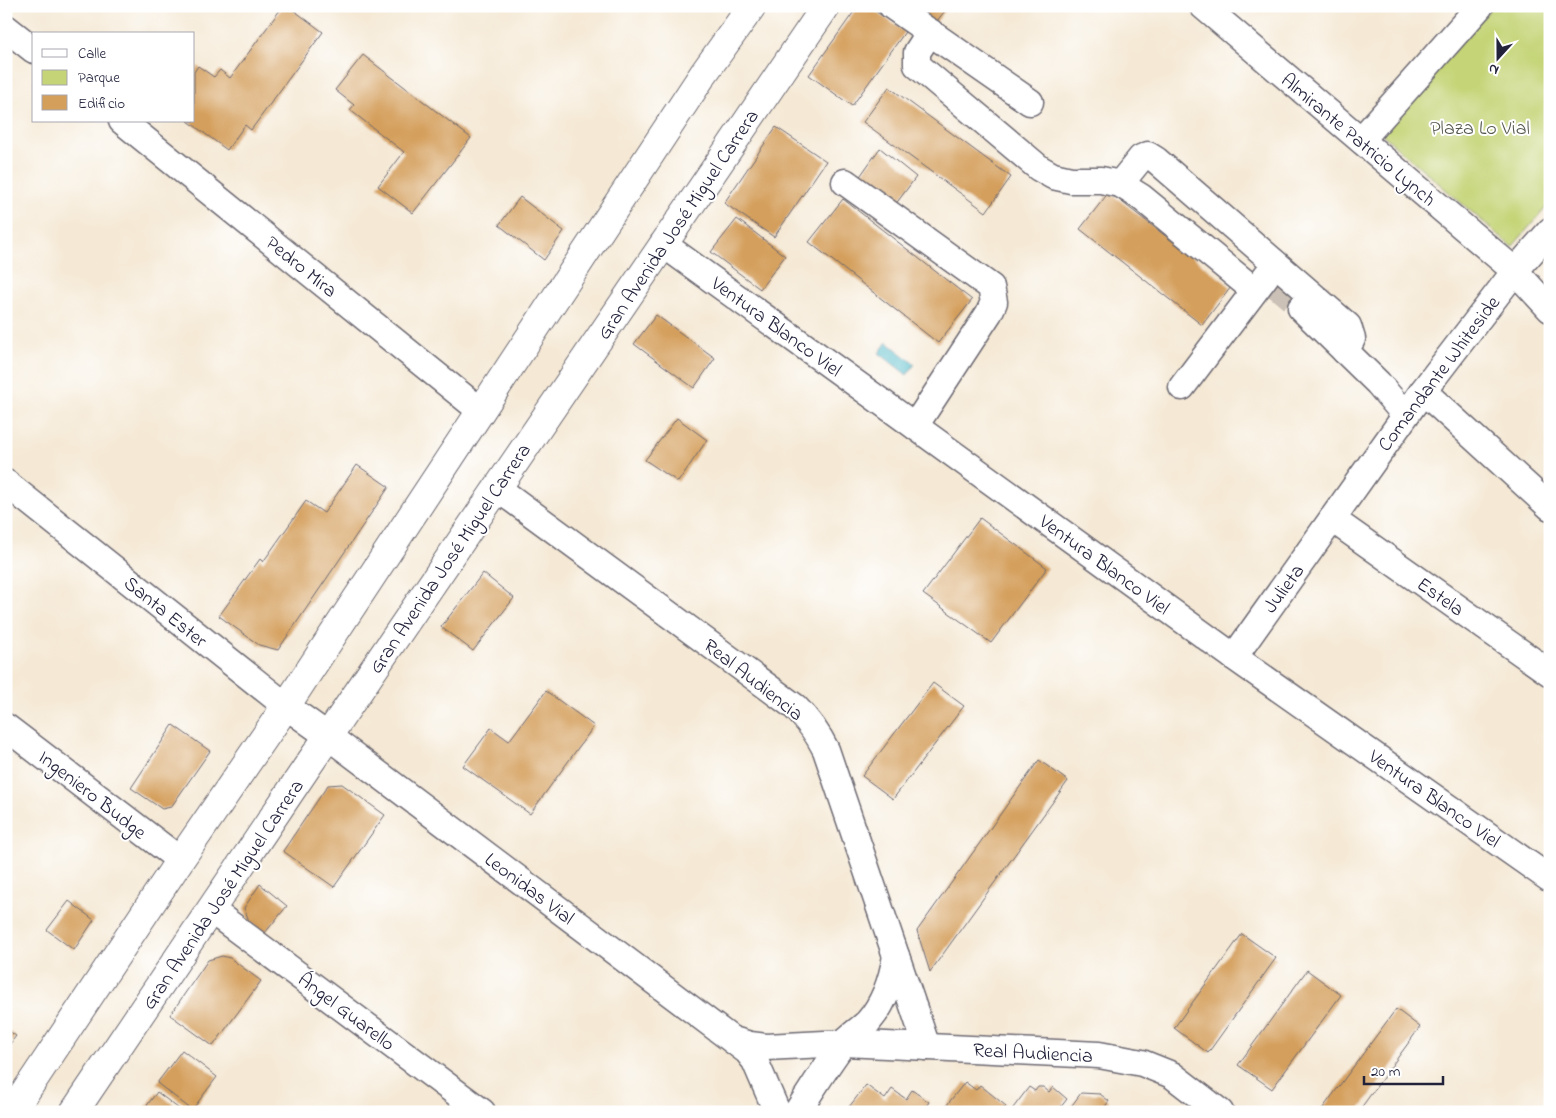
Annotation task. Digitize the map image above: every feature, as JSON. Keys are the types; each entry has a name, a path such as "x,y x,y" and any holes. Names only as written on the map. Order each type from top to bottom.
{"main road":[{"path":"12,1112 180,860 286,706 704,73 752,6"},
{"name":"Gran Avenida José Miguel Carrera","path":"74,1112 826,6"}],"street":[{"path":"892,6 1030,102"},
{"name":"Almirante Patricio Lynch","path":"1203,6 1515,271 1550,309"},
{"path":"1361,140 1480,6"},
{"path":"6,28 32,48"},
{"path":"930,32 917,52 917,65 1040,168 1053,176 1071,180 1101,180 1120,184 1141,197 1254,290"},
{"name":"Pedro Mira","path":"123,122 481,411"},
{"path":"1120,184 1140,158 1148,155 1156,160 1348,326 1352,339 1345,351"},
{"path":"846,182 991,287 994,302 989,313 915,426"},
{"name":"Comandante Whiteside","path":"1332,519 1423,391 1515,271 1550,231"},
{"name":"Ventura Blanco Viel","path":"663,244 1234,657 1550,879"},
{"path":"1182,387 1254,290 1276,264"},
{"path":"1299,305 1378,383 1405,415"},
{"path":"1423,391 1550,507"},
{"name":"Santa Ester","path":"6,483 286,706 328,736"},
{"name":"Real Audiencia","path":"497,488 787,701 809,721 826,750 927,1047 1099,1055 1142,1063 1172,1075 1220,1112"},
{"name":"Julieta","path":"1234,657 1332,519"},
{"name":"Estela","path":"1332,519 1550,673"},
{"name":"Ingeniero Budge","path":"6,727 180,860"},
{"name":"Leonidas Vial","path":"328,736 747,1051 755,1060 776,1112"},
{"name":"Ángel Guarello","path":"212,910 482,1112"},
{"path":"797,1112 844,1043 869,1021 879,1007 888,991 896,956"},
{"name":"Leonidas Vial","path":"732,1040 750,1045 766,1046 844,1043 927,1047"}],"green space":[{"name":"Plaza Lo Vial","path":"1493,6 1550,6 1550,203 1512,247 1382,134"}],"water":[{"path":"887,342 915,364 907,375 879,353"}],"building":[{"path":"283,6 288,6 323,32 251,130 245,125 227,150 189,122 195,122 195,70 198,66 214,77 220,70 230,78"},
{"path":"858,6 868,6 905,32 852,106 809,75"},
{"path":"906,6 949,6 932,27"},
{"path":"363,55 471,138 413,213 378,186 404,152 350,110 354,105 335,90"},
{"path":"889,87 1011,177 986,212 863,122"},
{"path":"776,127 826,161 774,237 724,203"},
{"path":"880,148 916,177 892,209 856,182"},
{"path":"1109,192 1231,287 1202,325 1080,229"},
{"path":"520,197 564,231 544,260 499,225"},
{"path":"843,199 972,300 938,343 809,242"},
{"path":"737,219 785,256 760,289 711,252"},
{"path":"656,315 715,358 694,388 634,344"},
{"path":"677,418 707,440 678,482 645,460"},
{"path":"357,465 389,487 278,650 259,645 219,616 260,559 263,562 306,501 324,513"},
{"path":"980,518 1047,568 991,643 923,594"},
{"path":"483,573 514,598 473,651 441,627"},
{"path":"933,683 964,706 893,799 862,776"},
{"path":"546,691 594,726 530,814 463,766 491,728 509,741"},
{"path":"173,725 210,751 171,807 162,809 131,788"},
{"path":"1039,760 1068,781 930,972 917,931"},
{"path":"342,784 385,815 334,887 283,851 328,785"},
{"path":"260,884 287,906 264,934 249,921 244,908"},
{"path":"69,901 94,920 74,950 47,930"},
{"path":"1242,934 1276,958 1208,1053 1174,1028"},
{"path":"222,956 230,958 261,981 213,1046 170,1015 208,960"},
{"path":"1307,970 1341,995 1272,1089 1238,1065"},
{"path":"1396,1009 1420,1027 1358,1112 1320,1112"},
{"path":"6,1029 16,1036 6,1049"},
{"path":"182,1050 217,1077 192,1110 157,1083"},
{"path":"965,1082 976,1090 980,1085 1006,1106 1001,1112 945,1112 943,1110"},
{"path":"866,1085 885,1099 892,1089 906,1099 912,1090 929,1102 922,1112 856,1112 849,1107"},
{"path":"1029,1087 1035,1091 1038,1087 1043,1087 1049,1092 1053,1087 1067,1099 1057,1112 1010,1112"},
{"path":"157,1092 183,1112 142,1112"},
{"path":"1081,1093 1100,1094 1109,1101 1101,1112 1067,1112"}],"tunnel":[{"path":"1272,282 1299,305"}]}
